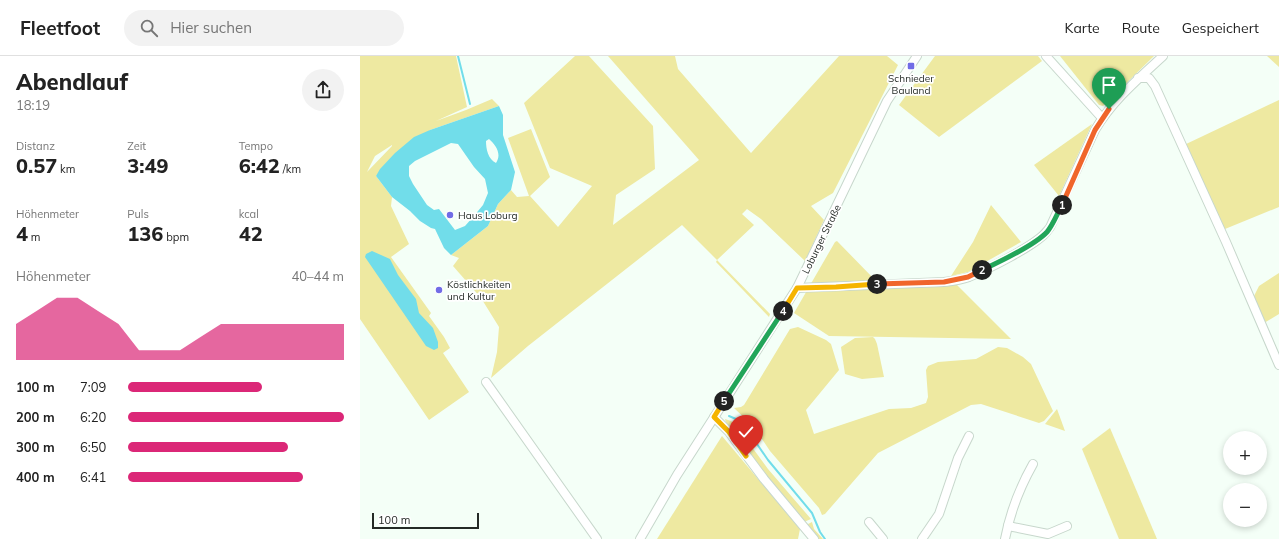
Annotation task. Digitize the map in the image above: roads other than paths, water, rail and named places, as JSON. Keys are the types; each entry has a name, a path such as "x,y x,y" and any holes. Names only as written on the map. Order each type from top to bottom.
{"street":[{"name":"Loburger Straße","path":"640,539 714,417 797,288 876,124 888,101 917,56"},
{"path":"1046,56 1102,118"},
{"path":"797,288 956,281 968,277 1014,254 1034,242 1047,232 1057,215 1095,130 1102,118 1122,93 1163,56"},
{"path":"1138,78 1149,78 1155,86 1226,242 1257,317 1279,365"},
{"path":"486,382 597,539"},
{"path":"714,417 729,432 764,479 814,539"},
{"path":"922,539 939,514 958,458 968,436"},
{"path":"1005,539 1022,482 1033,464"},
{"path":"869,522 883,539"},
{"path":"1008,526 1048,534 1066,526"}],"water":[{"name":"Haus Loburg","path":"499,106 503,115 503,135 515,172 511,190 498,204 488,226 451,255 444,248 435,229 420,221 392,197 376,176 380,169 395,153 414,137","holes":["489,139 494,144 498,153 498,160 496,163 491,159 487,150 486,141","451,143 458,144 474,167 485,179 488,193 483,205 465,226 455,230 439,209 434,210 427,205 409,176 409,166 415,161"]},
{"path":"372,251 390,259 398,275 416,299 419,313 433,328 438,342 438,348 434,350 426,346 365,257 366,254"}],"waterway":[{"path":"458,56 470,104"},
{"path":"729,416 744,425 768,460 812,513 820,532 825,539"}],"place":[{"name":"Schnieder Bauland","path":"911,66"},
{"name":"Haus Loburg","path":"450,215"},
{"name":"Köstlichkeiten und Kultur","path":"439,290"}]}
